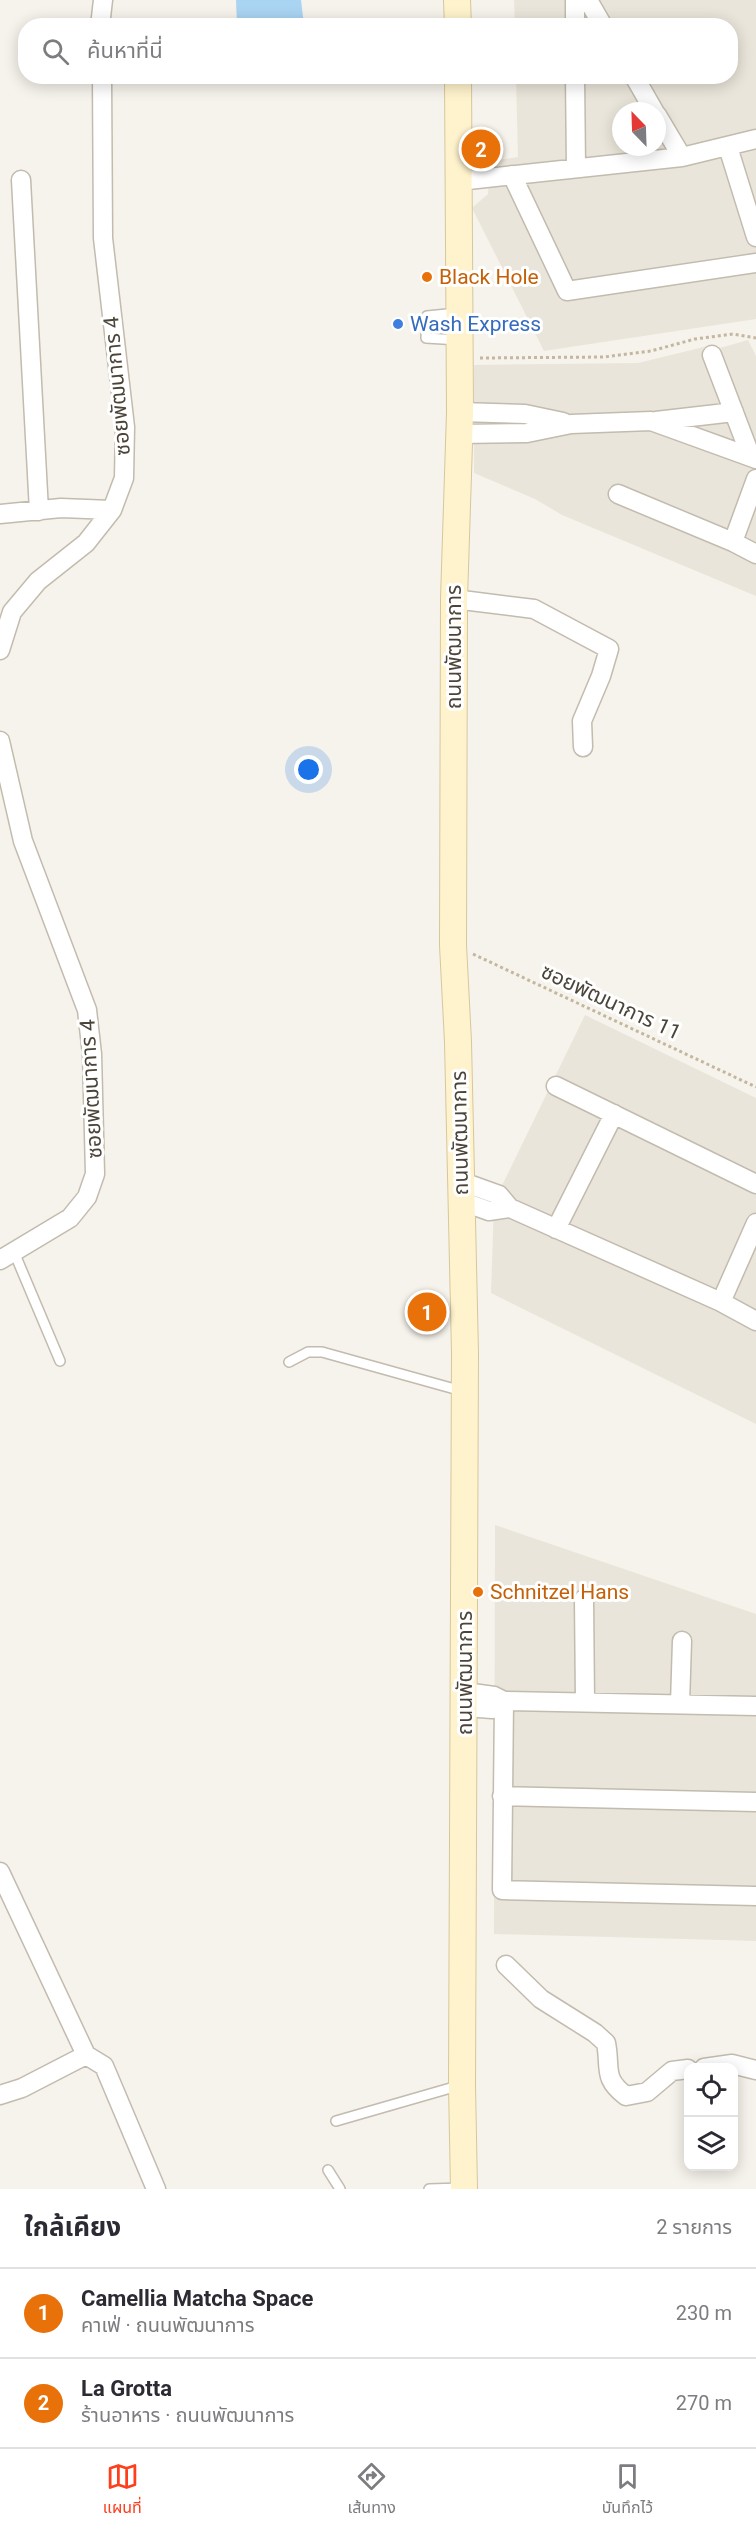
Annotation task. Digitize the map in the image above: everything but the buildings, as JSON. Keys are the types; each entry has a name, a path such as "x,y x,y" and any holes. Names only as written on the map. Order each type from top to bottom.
{"street":[{"path":"101,18 103,0"},
{"path":"457,0 458,18"},
{"path":"574,0 575,18"},
{"path":"588,0 598,18"},
{"name":"ซอยพัฒนาการ 4","path":"0,650 12,612 38,581 86,543 112,510 124,478 125,427 103,238 102,84"},
{"name":"ถนนพัฒนาการ","path":"458,84 460,349 454,599 453,945 458,1042 465,1353 462,2085 464,2188"},
{"path":"575,84 576,168"},
{"path":"639,84 649,102"},
{"path":"666,130 682,157"},
{"path":"459,181 682,157 756,139"},
{"path":"728,147 756,237"},
{"path":"512,175 567,291 756,263"},
{"path":"21,180 39,511"},
{"path":"712,355 753,458"},
{"path":"459,423 527,433 571,424 651,421 734,412"},
{"path":"651,421 753,458"},
{"path":"733,542 756,479"},
{"path":"618,494 733,542 756,554"},
{"path":"0,514 61,508 112,510"},
{"path":"454,599 534,609 609,650 582,721 583,747"},
{"name":"ซอยพัฒนาการ 4","path":"0,741 23,842 87,1010 92,1054 95,1174 87,1197 70,1218 7,1256"},
{"path":"556,1086 756,1184"},
{"path":"556,1229 614,1114"},
{"path":"461,1191 489,1210 510,1208 721,1302 756,1321"},
{"path":"721,1302 756,1223"},
{"path":"584,1599 585,1702"},
{"path":"680,1704 682,1641"},
{"path":"465,1700 492,1709 504,1701 756,1706"},
{"path":"504,1701 502,1890 756,1896"},
{"path":"502,1796 756,1802"},
{"path":"0,1872 86,2055 104,2066 156,2189"},
{"path":"506,1965 541,1999 595,2033 606,2043 606,2064 614,2086 626,2096 647,2092 672,2071 684,2070"},
{"path":"0,2095 22,2088 86,2055"},
{"path":"738,2066 756,2070"}],"lane":[{"path":"460,313 427,316 426,338 460,349"},
{"path":"7,1256 60,1362"},
{"path":"289,1362 308,1352 322,1352 464,1392"},
{"path":"336,2121 462,2085"},
{"path":"328,2170 340,2189"},
{"path":"429,2189 464,2188"}],"path":[{"path":"460,349 604,357 651,351 695,339 733,333 756,338"},
{"name":"ซอยพัฒนาการ 11","path":"453,945 756,1087"}],"shaded area":[{"path":"514,0 756,0 756,319 544,351 472,208 488,194 490,161 518,157 516,84 738,84 738,18 515,18"},
{"path":"748,340 756,356 756,596 562,515 535,499 474,473 474,365 638,363 712,345 720,348"},
{"path":"585,1015 756,1098 756,1424 491,1293 494,1202"},
{"path":"495,1525 756,1614 756,1941 494,1934"}],"water":[{"path":"236,0 301,0 303,18 237,18"}],"place":[{"name":"La Grotta","path":"481,149"},
{"name":"Black Hole","path":"427,277"},
{"name":"Wash Express","path":"398,324"},
{"name":"Camellia Matcha Space","path":"427,1312"},
{"name":"Schnitzel Hans","path":"478,1592"}]}
